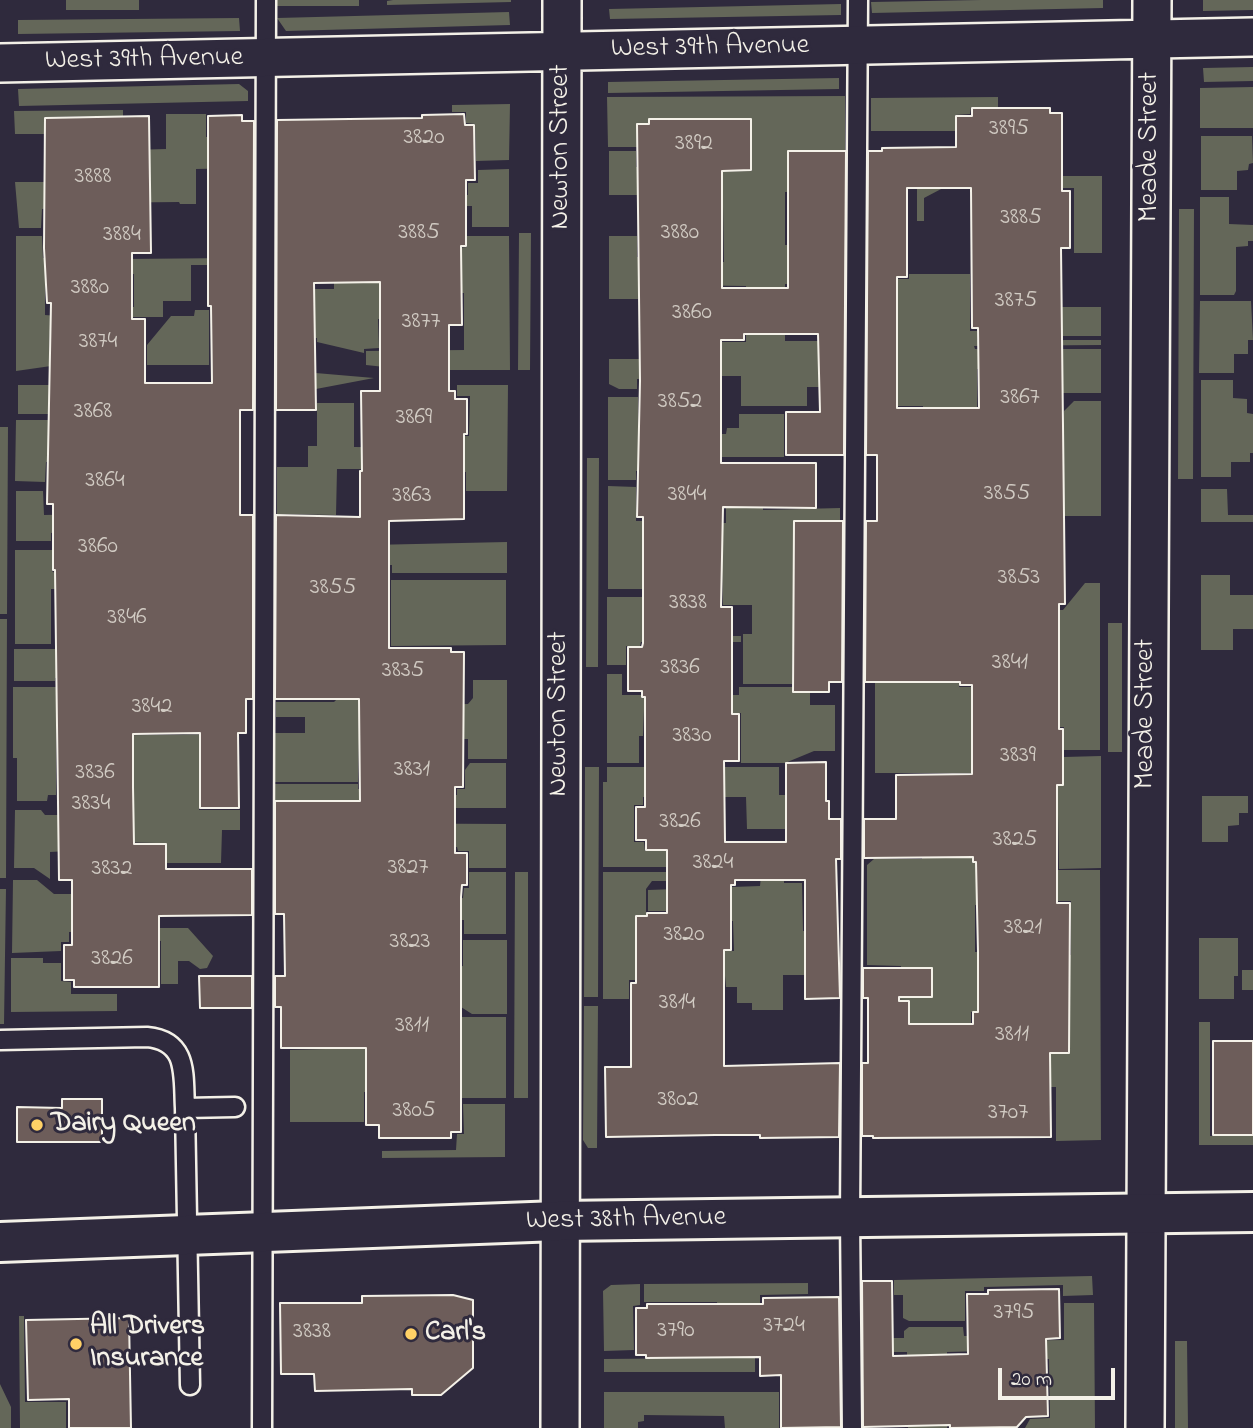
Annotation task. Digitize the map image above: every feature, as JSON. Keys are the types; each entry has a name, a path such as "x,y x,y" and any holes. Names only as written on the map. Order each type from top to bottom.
{"main road":[{"name":"West 38th Avenue","path":"0,1242 558,1221 1253,1212"}],"street":[{"name":"Newton Street","path":"559,1428 562,0"},
{"name":"Meade Street","path":"1145,1428 1152,0"},
{"name":"West 39th Avenue","path":"0,64 1253,37"}],"lane":[{"path":"262,1428 266,0"},
{"path":"852,1428 850,1217 858,0"},
{"path":"0,1040 147,1037 163,1040 178,1054 183,1063 190,1385"},
{"path":"185,1108 235,1107"}],"green space":[{"path":"66,0 139,0 139,10 66,10"},
{"path":"277,0 359,0 359,6 277,6"},
{"path":"393,0 511,0 387,5 387,1"},
{"path":"1103,0 1103,8 872,13 871,2"},
{"path":"1203,0 1253,0 1253,10 1203,11"},
{"path":"841,4 841,15 610,19 609,9"},
{"path":"509,12 510,25 286,31 277,18"},
{"path":"239,18 240,31 18,34 18,20"},
{"path":"1253,67 1253,81 1204,82 1203,68"},
{"path":"839,78 839,89 608,93 608,82"},
{"path":"239,84 248,91 248,101 19,106 18,89"},
{"path":"1253,87 1253,128 1200,128 1200,88"},
{"path":"845,96 845,202 834,191 785,192 785,245 841,245 841,283 785,284 785,341 841,341 841,387 807,387 807,406 741,406 741,376 649,376 648,379 637,379 637,389 619,389 609,384 609,359 717,359 718,342 746,342 746,286 667,285 667,263 724,262 723,207 669,206 646,195 609,195 609,151 636,151 636,167 649,167 650,172 752,171 751,118 649,118 648,123 637,123 637,147 608,147 607,97"},
{"path":"998,97 998,107 971,107 970,114 955,115 955,131 871,131 871,98"},
{"path":"510,104 509,160 476,161 475,124 466,123 466,112 452,112 452,105"},
{"path":"123,110 123,116 44,117 44,134 15,134 14,111"},
{"path":"166,114 206,114 206,137 240,136 240,168 196,169 196,204 86,203 131,150 166,149"},
{"path":"1201,136 1252,136 1253,163 1249,164 1248,170 1237,171 1237,190 1201,190"},
{"path":"509,169 509,227 472,227 472,206 455,206 421,195 468,195 468,183 478,183 478,170"},
{"path":"917,176 1102,176 1102,253 1074,253 1074,188 943,188 924,198 924,221 917,221"},
{"path":"15,182 44,182 45,199 56,208 42,209 41,228 19,228"},
{"path":"1200,197 1229,197 1229,224 1253,225 1253,241 1248,241 1248,246 1236,247 1234,295 1200,295"},
{"path":"1179,209 1194,209 1193,479 1178,479"},
{"path":"519,233 531,233 530,370 518,370"},
{"path":"16,236 42,236 43,258 58,258 45,268 45,315 58,316 58,331 50,332 49,354 58,354 58,365 16,371"},
{"path":"467,236 509,236 510,370 413,370 366,365 366,351 464,350 464,293 450,293 457,248 467,247"},
{"path":"609,236 637,236 637,257 649,257 648,290 638,290 638,299 609,299"},
{"path":"334,243 448,255 384,319 378,319 379,348 364,349 364,353 317,342 317,338 276,338 275,289 334,289"},
{"path":"233,258 233,265 191,265 191,301 163,301 163,317 124,317 124,307 134,307 134,274 125,274 125,259"},
{"path":"909,274 970,274 970,331 977,331 977,340 1101,340 1101,345 974,346 975,349 1101,349 1101,393 1063,393 1063,374 1053,374 1052,369 977,369 977,423 923,423 923,406 878,406 872,279 909,279"},
{"path":"1200,301 1251,301 1253,340 1248,340 1248,354 1234,354 1234,373 1199,373"},
{"path":"1062,307 1101,307 1101,336 1002,336 1062,324"},
{"path":"195,310 209,310 209,365 147,365 147,345 171,316 194,316"},
{"path":"276,372 374,378 316,389 316,379 276,379"},
{"path":"1201,380 1233,380 1233,398 1247,399 1247,413 1253,414 1253,453 1250,453 1250,462 1231,462 1231,477 1201,477"},
{"path":"18,385 51,385 50,414 18,414"},
{"path":"457,385 508,385 507,491 466,491 466,472 455,472 454,469 337,469 336,515 277,514 277,467 308,467 308,446 317,446 317,403 354,403 354,447 455,448 455,436 469,436 470,396 457,396"},
{"path":"608,397 638,397 638,431 649,431 649,434 726,434 727,428 739,428 739,414 784,414 784,457 722,457 721,467 636,471 636,480 608,480"},
{"path":"1074,401 1101,401 1101,516 1064,516 1064,460 981,460 1053,425 1063,425 1064,411"},
{"path":"16,420 48,420 49,437 59,461 46,462 45,482 15,481"},
{"path":"0,427 8,427 7,614 0,614"},
{"path":"587,458 599,458 598,667 586,667"},
{"path":"763,464 763,510 840,508 840,600 830,644 793,644 792,684 743,684 743,634 752,634 752,605 723,605 722,570 669,570 669,523 726,523 726,506"},
{"path":"608,486 636,487 636,521 646,521 667,571 642,571 642,589 608,589"},
{"path":"1201,489 1227,489 1228,515 1253,515 1253,522 1201,522"},
{"path":"16,491 43,491 44,515 241,505 241,518 51,533 51,541 16,541"},
{"path":"507,542 507,573 392,573 392,565 340,565 324,546"},
{"path":"15,550 52,550 52,571 67,582 246,589 51,589 51,644 15,644"},
{"path":"1201,575 1230,575 1230,595 1253,595 1253,629 1233,629 1233,650 1201,650"},
{"path":"391,580 506,580 506,645 391,646"},
{"path":"1085,583 1100,583 1100,750 1064,750 1064,727 971,727 971,773 875,773 875,682 959,682 959,687 974,687 974,691 1060,691 1060,637 991,636 991,610 1063,610"},
{"path":"607,597 642,597 642,604 653,604 719,636 741,636 741,642 641,642 640,646 626,646 626,665 607,665"},
{"path":"0,619 7,619 6,878 0,878"},
{"path":"1108,623 1122,623 1122,752 1108,752"},
{"path":"14,649 80,649 80,678 14,681"},
{"path":"607,674 622,674 622,695 641,695 641,698 720,698 720,695 739,695 739,687 792,687 793,693 810,693 810,705 835,705 835,751 814,751 785,763 741,763 741,713 715,713 715,710 644,710 643,736 639,736 639,763 607,763"},
{"path":"473,680 507,680 507,759 468,759 468,739 359,740 358,782 273,782 273,733 305,733 305,717 276,717 276,702 334,702 341,695 354,695 365,706 468,704 473,698"},
{"path":"13,687 56,687 56,795 48,795 47,801 17,801 17,758 13,758"},
{"path":"236,734 237,765 199,766 199,810 240,810 240,830 222,830 221,863 167,863 167,857 156,857 156,843 112,842 50,852 50,879 34,868 14,868 15,810 41,810 45,815 59,815 59,819 134,819 134,758 58,758 58,736"},
{"path":"1101,756 1101,868 1059,869 1058,815 971,816 972,863 994,863 994,904 975,905 975,952 1046,952 1046,1000 977,1001 977,1012 971,1012 971,1023 953,1024 953,1051 910,1042 910,1000 869,999 901,997 901,966 867,965 867,865 874,859 922,859 922,817 972,786 1064,785 1064,757"},
{"path":"470,763 506,763 506,808 317,808 316,800 274,800 274,784 358,784 358,789 370,789 370,794 457,795 457,789 465,789 465,770"},
{"path":"585,767 599,767 598,997 584,997"},
{"path":"607,767 779,767 779,795 789,795 789,800 785,801 785,829 747,829 746,797 643,797 643,805 634,805 634,842 644,842 645,851 666,851 666,867 603,867 603,782 607,782"},
{"path":"1202,796 1248,796 1248,813 1239,813 1239,825 1228,826 1228,842 1202,842"},
{"path":"315,823 506,824 506,868 469,868 469,851 458,851 457,847 383,847"},
{"path":"997,870 1100,870 1101,1140 1056,1141 1056,1087 977,1087 977,1054 1069,1054 1069,1013 1048,955 1071,955 1071,901 1046,901"},
{"path":"469,872 506,872 506,934 464,934 464,920 455,920 455,899 463,898 464,888 469,888"},
{"path":"515,872 528,872 528,1098 514,1098"},
{"path":"603,872 666,872 666,881 652,881 646,889 646,915 635,915 635,957 646,957 644,980 629,980 629,999 603,999"},
{"path":"761,876 784,877 784,883 802,883 803,931 820,931 820,975 783,975 783,1010 752,1010 752,1003 737,1003 737,987 726,987 725,976 651,976 718,951 734,951 733,921 717,921 717,911 648,911 648,890 760,886"},
{"path":"13,880 37,880 54,894 71,894 72,902 149,902 149,931 69,932 69,942 61,942 61,951 12,953"},
{"path":"0,889 6,889 4,1024 0,1024"},
{"path":"154,928 188,928 213,956 207,968 200,969 189,961 178,961 178,984 161,984 161,941 154,940"},
{"path":"1199,938 1238,938 1238,976 1234,976 1234,999 1199,999"},
{"path":"463,940 507,940 507,1014 472,1014 450,1000 455,967 463,966"},
{"path":"11,958 43,958 43,963 61,963 61,981 71,982 71,994 117,994 117,1011 11,1012"},
{"path":"1242,970 1253,970 1253,990 1242,990"},
{"path":"584,1006 598,1006 597,1148 588,1148 583,1140"},
{"path":"462,1017 506,1017 506,1098 462,1098 462,1092 364,1092 364,1122 290,1122 290,1050 325,1049 325,1029 363,1024 363,1049 462,1051"},
{"path":"1199,1022 1210,1022 1210,1136 1253,1136 1253,1145 1199,1145"},
{"path":"463,1104 505,1104 505,1157 382,1158 382,1151 456,1150 457,1134 464,1134"},
{"path":"1092,1276 1093,1295 1063,1296 1063,1285 984,1287 984,1291 965,1291 965,1321 909,1321 903,1318 903,1295 894,1295 894,1280"},
{"path":"808,1283 808,1294 760,1295 760,1308 755,1308 755,1372 604,1372 604,1359 717,1358 717,1302 644,1302 644,1284"},
{"path":"640,1284 640,1305 633,1306 634,1350 604,1351 603,1291 611,1285"},
{"path":"1064,1303 1094,1303 1095,1428 1025,1428 1030,1419 1050,1418 1049,1359 1030,1359 990,1341 1064,1340"},
{"path":"19,1316 24,1316 25,1402 66,1402 66,1428 20,1428"},
{"path":"909,1327 963,1327 964,1336 985,1336 985,1351 947,1352 947,1428 908,1428 907,1352 883,1352 883,1338 904,1338 904,1331"},
{"path":"1175,1341 1187,1341 1188,1428 1175,1428"},
{"path":"0,1384 11,1407 11,1428 0,1428"},
{"path":"604,1392 779,1392 779,1428 725,1428 724,1416 644,1415 644,1421 638,1422 638,1428 604,1428"}],"building":[{"path":"972,108 1050,108 1050,113 1062,113 1062,191 1070,191 1070,248 1061,248 1065,604 1059,604 1059,729 1063,729 1063,785 1057,785 1057,903 1070,903 1069,1053 1050,1053 1051,1137 873,1138 862,1136 862,1063 868,1063 868,998 863,998 863,968 932,968 932,997 899,997 899,1001 909,1001 909,1024 973,1024 973,1012 978,1012 978,952 976,862 973,862 973,857 864,858 864,819 896,819 896,775 972,774 972,685 960,685 960,682 865,682 866,521 877,521 877,455 866,455 868,151 882,151 882,148 956,147 956,116 972,116","holes":["907,188 971,188 972,328 978,328 979,408 897,408 897,277 907,277"]},
{"path":"464,114 465,125 474,125 475,180 466,180 466,246 461,246 462,325 449,325 449,391 455,391 455,399 467,399 467,434 464,434 464,519 389,521 389,648 451,648 451,652 464,652 463,787 455,787 455,853 467,853 467,885 462,885 461,897 461,1132 451,1132 451,1138 379,1138 379,1125 366,1125 366,1048 281,1048 281,1007 275,1007 275,976 285,976 284,914 275,914 275,801 360,801 359,699 275,699 276,515 360,517 361,391 380,391 380,282 314,283 316,410 276,410 277,120 422,118 422,115"},
{"path":"242,115 242,121 254,121 253,410 240,410 240,515 253,515 253,699 246,699 246,733 238,733 239,808 200,808 200,733 133,734 133,787 134,844 166,844 166,869 252,869 252,915 159,916 159,987 74,987 74,980 64,980 64,945 72,945 72,880 59,880 53,504 47,504 51,303 47,303 44,248 45,118 149,116 151,253 132,253 132,319 145,319 145,383 212,383 211,306 208,306 208,116"},
{"path":"649,119 751,119 751,170 722,171 722,288 788,288 788,151 846,151 844,455 786,455 786,412 820,412 818,334 744,334 744,340 721,340 721,463 816,463 816,508 723,507 721,607 732,607 732,714 739,714 739,761 724,761 725,842 786,842 786,763 826,762 829,819 841,819 841,859 836,859 840,998 805,999 805,880 735,880 735,885 731,885 731,950 724,950 724,1066 840,1063 839,1137 606,1137 605,1067 631,1067 631,983 636,983 636,916 667,913 667,850 646,850 646,840 636,840 636,807 645,807 645,697 642,697 642,691 628,691 628,647 642,647 643,643 643,517 637,517 640,381 637,124 649,124"},
{"path":"794,521 843,521 842,682 829,682 829,692 793,692"},
{"path":"199,976 252,976 252,1008 200,1008"},
{"path":"1213,1041 1253,1041 1253,1135 1213,1135"},
{"path":"62,1099 102,1099 102,1142 17,1142 17,1107 62,1108"},
{"path":"862,1281 892,1281 893,1356 968,1354 967,1294 988,1294 988,1290 1059,1289 1060,1338 1046,1339 1048,1416 1026,1417 1017,1427 863,1427"},
{"path":"453,1295 473,1300 473,1368 441,1395 412,1395 412,1389 315,1391 314,1374 281,1374 280,1303 362,1303 362,1296"},
{"path":"839,1297 841,1427 781,1428 781,1375 760,1376 760,1357 646,1358 646,1355 636,1355 636,1308 647,1308 647,1304 763,1304 763,1298"},
{"path":"129,1318 131,1428 69,1428 69,1399 28,1400 26,1320"}],"place":[{"name":"Dairy Queen","path":"37,1125"},
{"name":"Carl's","path":"411,1334"},
{"name":"All Drivers Insurance","path":"76,1344"}]}
